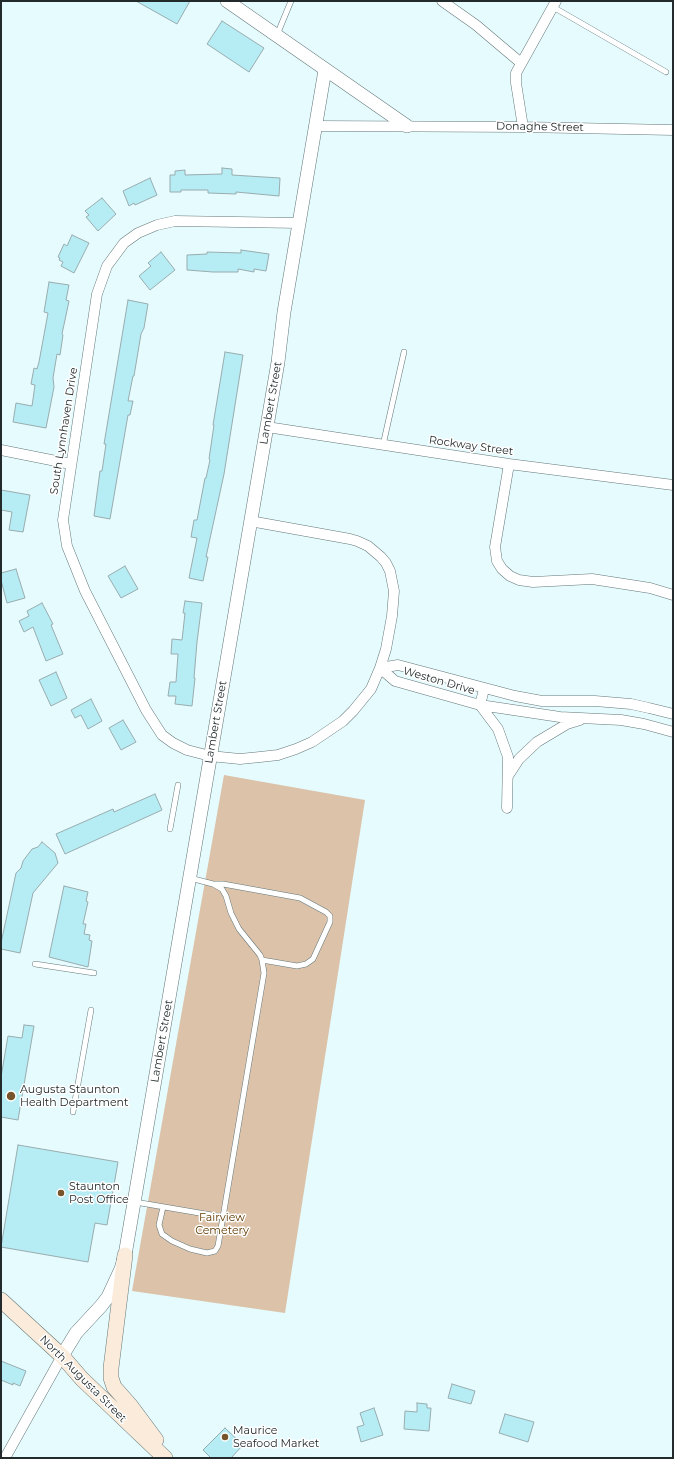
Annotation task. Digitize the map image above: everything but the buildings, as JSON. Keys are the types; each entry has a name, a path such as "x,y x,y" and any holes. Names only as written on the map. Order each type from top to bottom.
{"main road":[{"path":"125,1255 110,1368 111,1378 114,1387 130,1405 170,1458"},
{"name":"North Augusta Street","path":"1,1300 62,1356 82,1379 166,1458"}],"street":[{"path":"227,1 407,126"},
{"path":"442,1 476,25 521,62"},
{"path":"523,127 515,76 521,62 555,4"},
{"name":"Lambert Street","path":"62,1356 76,1333 108,1297 122,1269 125,1255 278,362 284,312 325,70"},
{"name":"Donaghe Street","path":"316,126 523,127 673,130"},
{"name":"South Lynnhaven Drive","path":"250,521 357,541 368,546 381,557 386,563 393,580 394,601 386,649 371,689 343,721 312,742 296,749 260,758 210,756 187,750 172,743 162,735 146,710 85,591 67,546 63,522 98,294 106,270 116,252 130,238 144,230 175,221 299,223"},
{"name":"Rockway Street","path":"267,427 509,464 673,485"},
{"path":"1,450 71,464"},
{"path":"509,464 495,547 497,561 505,572 515,579 532,582 592,579 650,588 673,595"},
{"name":"Weston Drive","path":"380,668 398,665 515,696 542,700 595,701 631,704 673,714"},
{"name":"Weston Drive","path":"380,668 395,681 480,705 560,717 621,720 644,724 673,732"},
{"path":"484,688 480,705 492,719 504,743 508,757 507,808"},
{"path":"508,776 519,759 537,742 567,724 586,718"},
{"path":"5,1458 62,1356"}],"lane":[{"path":"277,35 291,1"},
{"path":"555,4 666,72"},
{"path":"383,445 404,352"},
{"path":"170,830 178,785"},
{"path":"162,1207 159,1225 162,1234 178,1244 207,1253 215,1251 218,1246 264,973 262,960 258,952 239,929 231,913 224,892 220,887 213,884 189,878"},
{"path":"213,884 223,884 300,898 326,912 330,916 330,922 313,959 306,964 297,966 262,960"},
{"path":"35,964 94,973"},
{"path":"73,1112 91,1010"},
{"path":"134,1202 223,1217"}],"green space":[{"name":"Fairview Cemetery","path":"224,775 365,800 285,1313 132,1291"}],"place":[{"name":"Augusta Staunton Health Department","path":"11,1096"},
{"name":"Staunton Post Office","path":"61,1193"},
{"name":"Maurice Seafood Market","path":"225,1437"}]}
